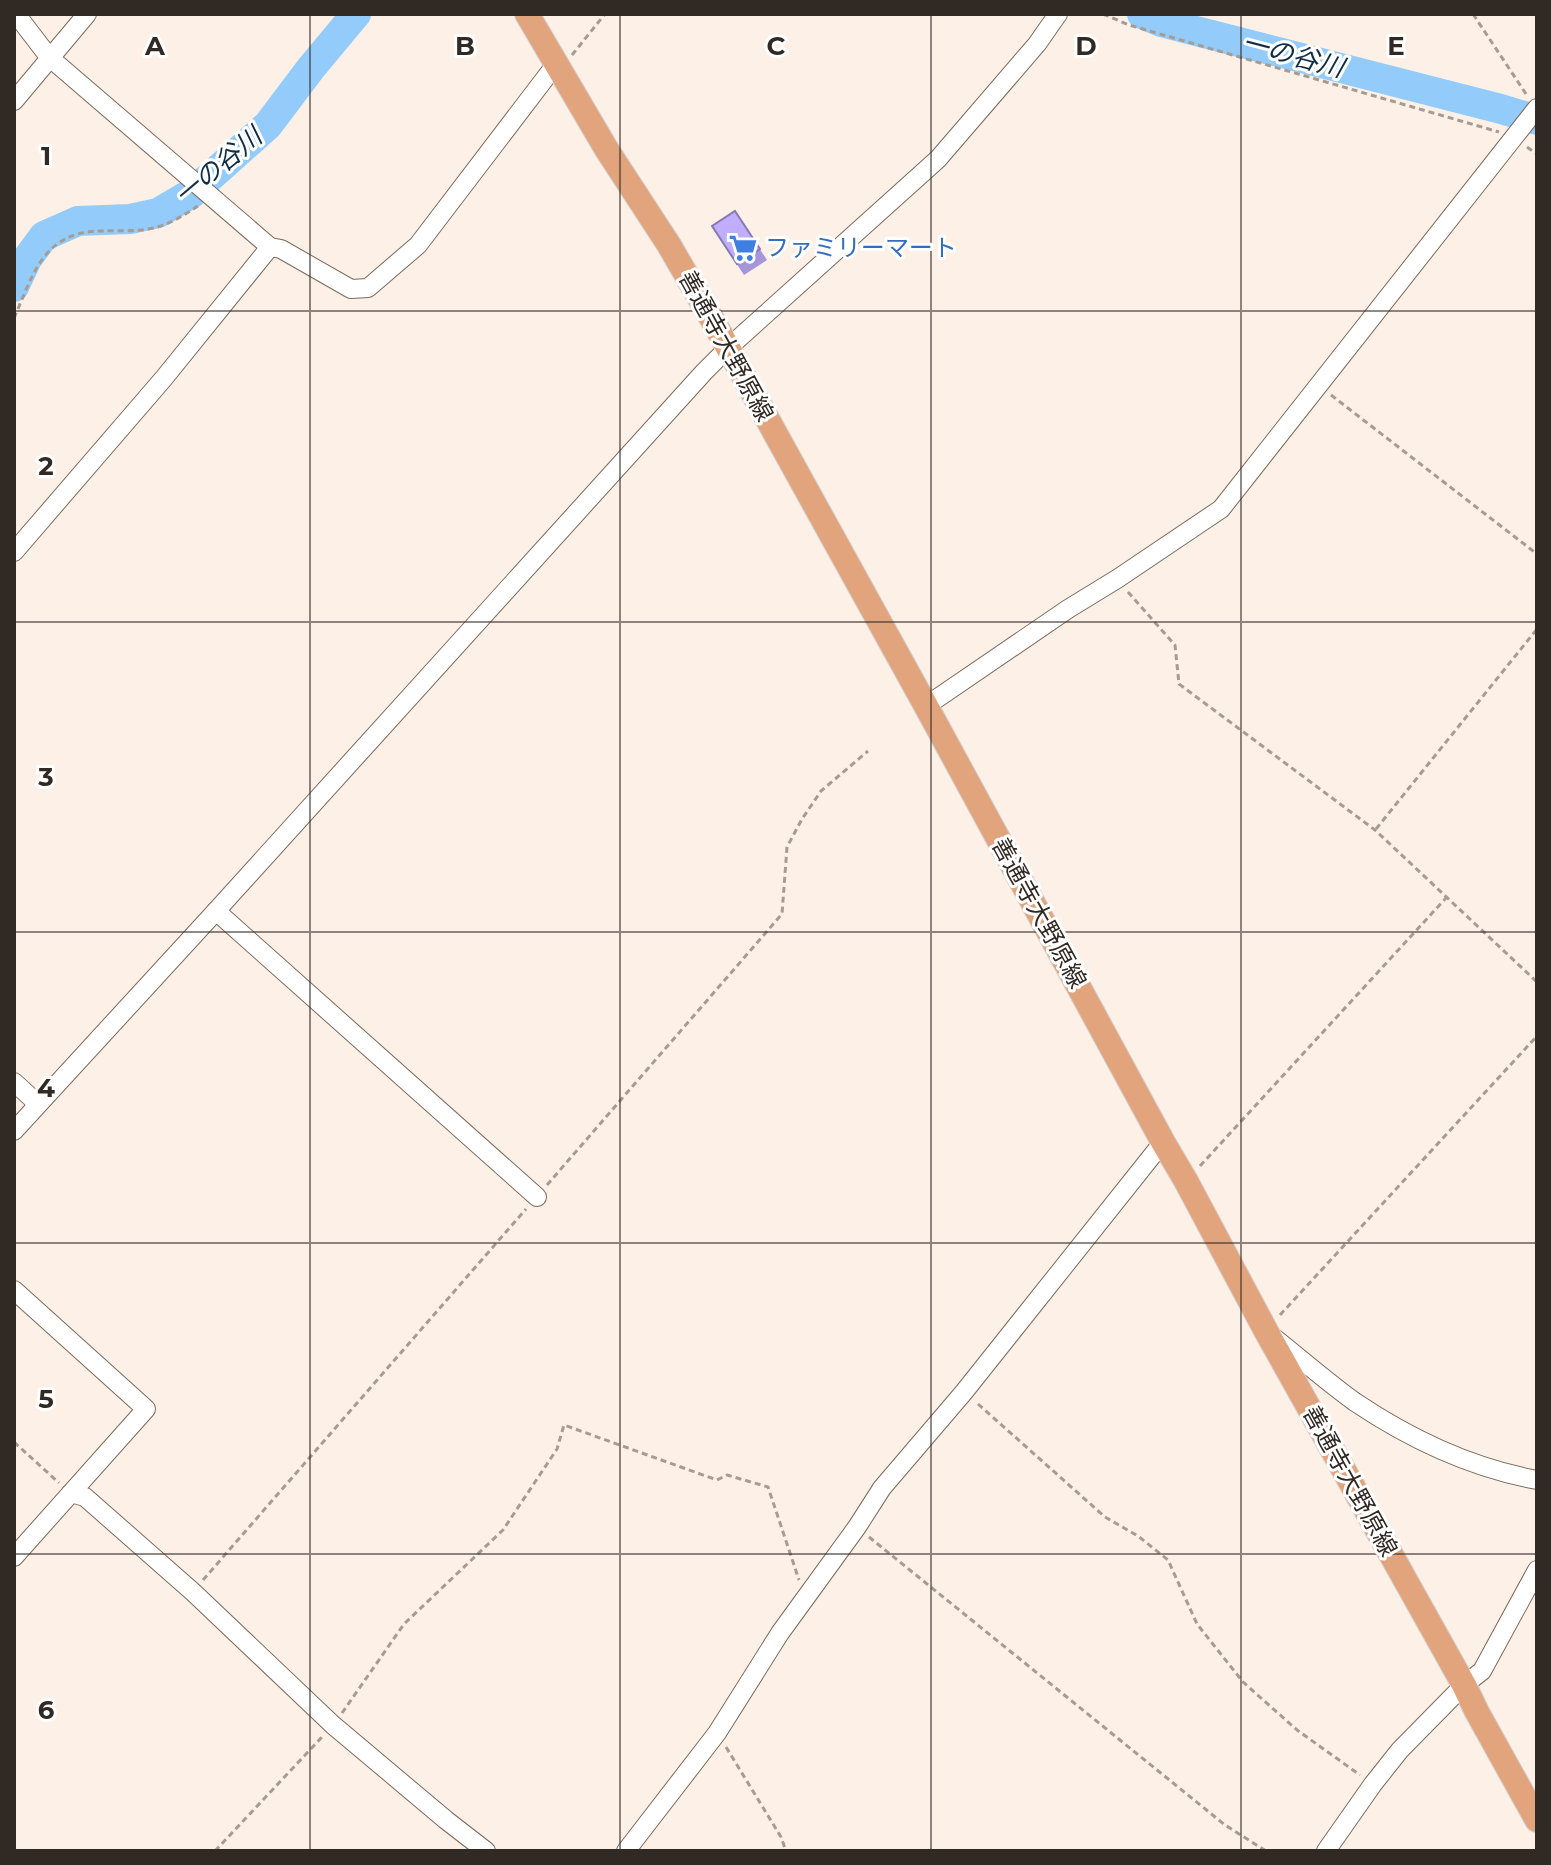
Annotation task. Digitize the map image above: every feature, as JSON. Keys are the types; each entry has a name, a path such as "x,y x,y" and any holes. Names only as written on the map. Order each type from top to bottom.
{"main road":[{"name":"善通寺大野原線","path":"527,14 607,150 669,245 728,348 1537,1820"}],"street":[{"path":"16,14 49,57 270,247 281,249 351,289 368,288 418,245 556,64"},
{"path":"14,101 87,14"},
{"path":"14,1131 704,372 938,159 1037,44 1058,14"},
{"path":"926,706 1221,509 1536,108"},
{"path":"14,552 164,378 270,247"},
{"path":"216,911 537,1197"},
{"path":"14,1082 38,1104"},
{"path":"626,1851 717,1733 805,1597 882,1488 964,1392 1163,1142"},
{"path":"14,1290 146,1409 14,1557"},
{"path":"1266,1331 1356,1402 1409,1434 1466,1460 1537,1480"},
{"path":"71,1493 85,1497 193,1592 333,1725 486,1851"},
{"path":"1326,1851 1400,1750 1464,1685 1482,1671 1537,1570"}],"path":[{"path":"556,64 571,55 605,14"},
{"path":"1103,14 1129,25 1514,137"},
{"path":"1473,14 1536,108"},
{"path":"14,318 44,257 73,234 153,228 171,222 205,191"},
{"path":"1319,385 1537,554"},
{"path":"1117,579 1175,645 1179,684 1375,830 1537,982"},
{"path":"1375,830 1537,629"},
{"path":"193,1592 782,914 787,847 821,791 868,751"},
{"path":"1186,1181 1446,898"},
{"path":"1266,1331 1537,1036"},
{"path":"964,1392 1105,1517 1138,1536 1168,1560 1197,1624 1243,1682 1297,1730 1373,1784"},
{"path":"215,1851 333,1725 404,1624 503,1530 557,1449 564,1425 717,1480 727,1475 768,1487 805,1597"},
{"path":"14,1442 71,1493"},
{"path":"857,1527 1225,1825 1266,1851"},
{"path":"717,1733 781,1837 786,1851"}],"building":[{"name":"ファミリーマート","path":"735,211 760,249 737,264 712,226"}],"waterway":[{"name":"一の谷川","path":"14,287 27,259 44,236 78,221 130,219 158,213 192,193 268,125 356,14"},
{"name":"一の谷川","path":"1142,14 1161,22 1537,120"}],"place":[{"name":"ファミリーマート","path":"743,248"}]}
